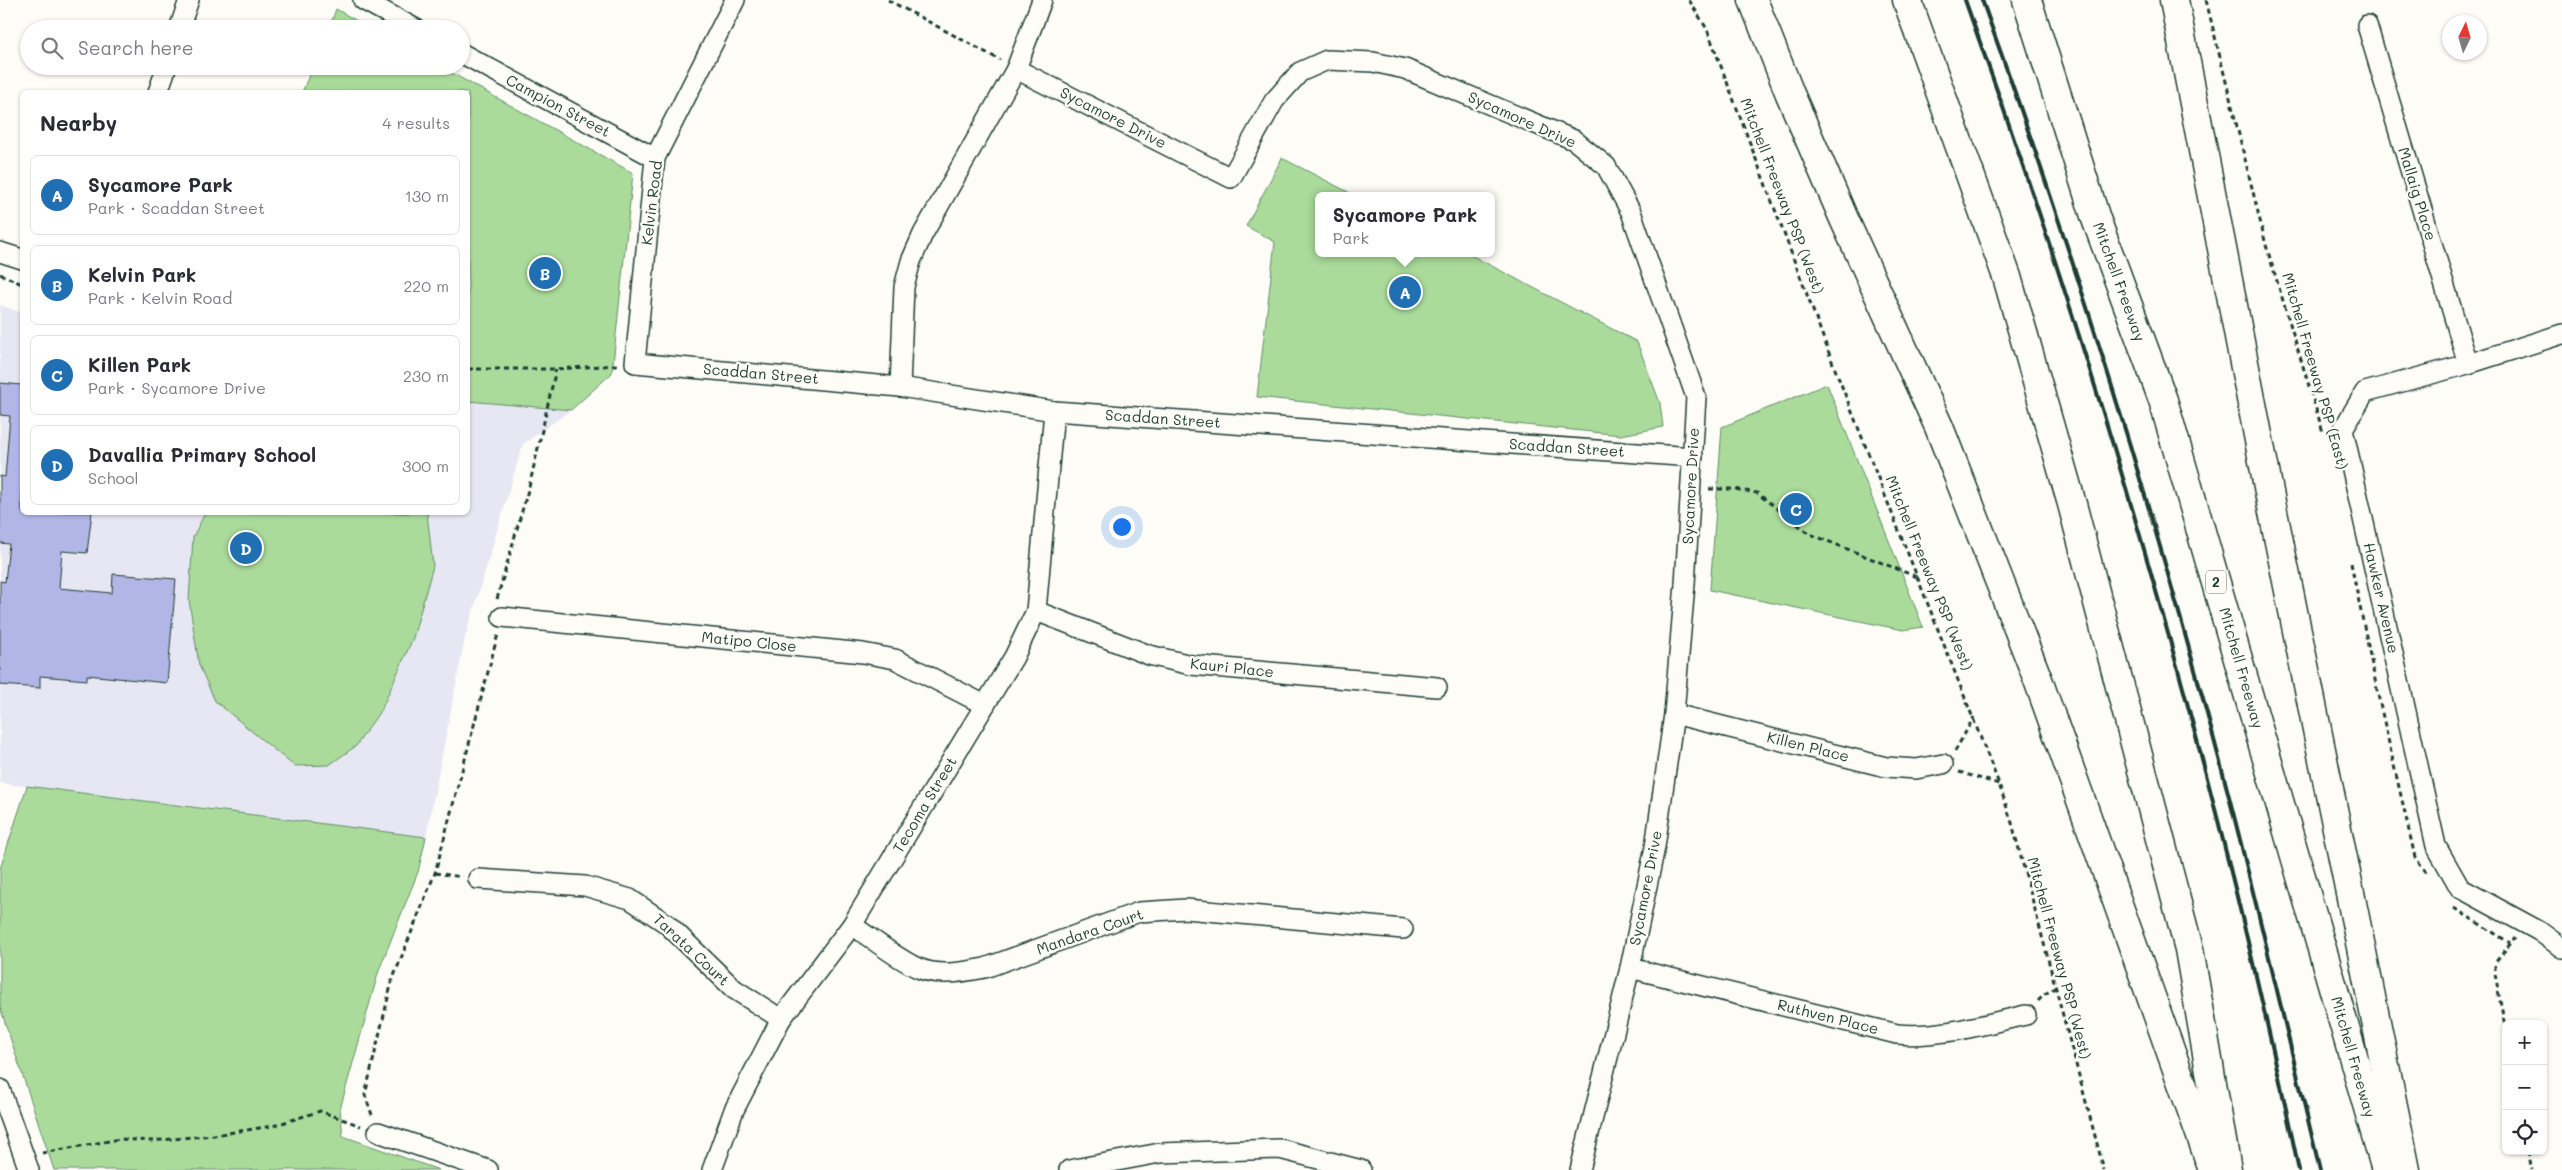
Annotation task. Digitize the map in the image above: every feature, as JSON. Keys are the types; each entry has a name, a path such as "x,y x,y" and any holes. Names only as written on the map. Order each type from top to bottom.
{"highway":[{"path":"1753,0 1790,94 1836,201 1939,427 2037,677 2213,1170"},
{"path":"1907,0 2007,277 2072,504 2189,949 2227,1170"},
{"name":"Mitchell Freeway","path":"2027,0 2096,219 2163,400 2386,1170"},
{"path":"2178,7 2271,502 2406,1170"}],"street":[{"path":"182,20 189,0"},
{"path":"363,0 400,20"},
{"name":"Kelvin Road","path":"635,363 655,158 735,0"},
{"path":"900,386 904,287 911,261 923,234 1016,69 1042,0"},
{"name":"Mallaig Place","path":"2367,25 2468,364"},
{"name":"Campion Street","path":"470,58 655,158"},
{"name":"Sycamore Drive","path":"1016,69 1231,178 1274,101 1300,72 1327,60 1373,62 1405,69 1574,140 1606,166 1631,212 1696,396 1693,457 1674,714 1655,847 1630,968 1580,1170"},
{"path":"159,90 164,75"},
{"path":"0,252 20,258"},
{"name":"Hawker Avenue","path":"2562,334 2468,364 2365,392 2343,429 2436,846 2460,888 2525,923 2562,948"},
{"name":"Scaddan Street","path":"635,363 900,386 1054,411 1693,457"},
{"name":"Tecoma Street","path":"712,1170 734,1110 781,1019 852,926 1014,657 1036,612 1054,411"},
{"name":"Matipo Close","path":"499,610 863,653 895,659 985,705"},
{"name":"Kauri Place","path":"1036,612 1149,655 1191,665 1438,687"},
{"name":"Killen Place","path":"1674,714 1886,767 1916,769 1943,764"},
{"name":"Tarata Court","path":"478,879 585,886 630,899 668,924 734,989 781,1019"},
{"name":"Mandara Court","path":"852,926 918,968 938,973 959,973 985,968 1139,912 1165,909 1186,909 1403,929"},
{"name":"Ruthven Place","path":"1630,968 1897,1034 1919,1036 1943,1033 2026,1014"},
{"path":"0,1089 27,1163"},
{"path":"378,1132 488,1170"},
{"path":"1069,1170 1160,1153 1280,1149 1361,1170"}],"path":[{"path":"888,0 1016,69"},
{"name":"Mitchell Freeway PSP (West)","path":"1689,0 1707,29 1835,369 1999,784 2017,840 2104,1170"},
{"name":"Mitchell Freeway PSP (East)","path":"2206,0 2266,245 2324,436"},
{"path":"0,274 20,283"},
{"path":"470,369 556,369 635,363"},
{"path":"378,1132 366,1095 392,981 435,873 556,369"},
{"path":"1691,489 1734,489 1757,493 1810,534 1918,578"},
{"path":"2351,560 2415,857 2433,880"},
{"path":"1974,717 1960,744 1943,764 1968,776 1999,784"},
{"path":"435,873 478,879"},
{"path":"2451,904 2457,912 2510,943"},
{"path":"2504,1020 2495,974 2495,963 2525,923"},
{"path":"27,1163 120,1139 151,1141 214,1135 274,1126 320,1111 378,1132"},
{"path":"2529,1155 2532,1170"}],"shaded area":[{"path":"0,305 20,312 20,515 470,515 470,401 571,410 523,444 465,638 426,837 0,783"}],"green space":[{"path":"336,9 355,20 332,20"},
{"path":"309,75 455,75 633,173 612,373 571,410 470,401 470,90 303,90"},
{"path":"1282,158 1348,192 1315,192 1315,257 1475,257 1637,342 1660,403 1663,427 1621,435 1257,397 1275,242 1246,226"},
{"path":"1827,384 1923,627 1903,630 1710,590 1722,427"},
{"path":"204,515 427,515 433,566 413,638 382,708 356,746 329,765 294,766 215,701 199,665 189,600 193,537"},
{"path":"27,786 426,837 418,872 379,970 340,1109 343,1136 439,1170 54,1170 0,1007 0,869"}],"building":[{"path":"0,383 20,385 20,515 92,515 87,553 62,551 59,588 112,593 113,574 176,579 167,683 87,675 87,680 40,676 40,688 0,685 0,581 5,582 9,544 0,543 0,476 5,477 10,416 0,415"}],"railway":[{"path":"1965,0 2064,288 2153,579 2231,873 2299,1170"},
{"path":"1982,0 2076,274 2161,550 2241,844 2320,1170"}],"place":[{"name":"Kelvin Park","path":"545,273"},
{"name":"Sycamore Park","path":"1405,292"},
{"name":"Killen Park","path":"1796,509"},
{"name":"Davallia Primary School","path":"246,548"}]}
